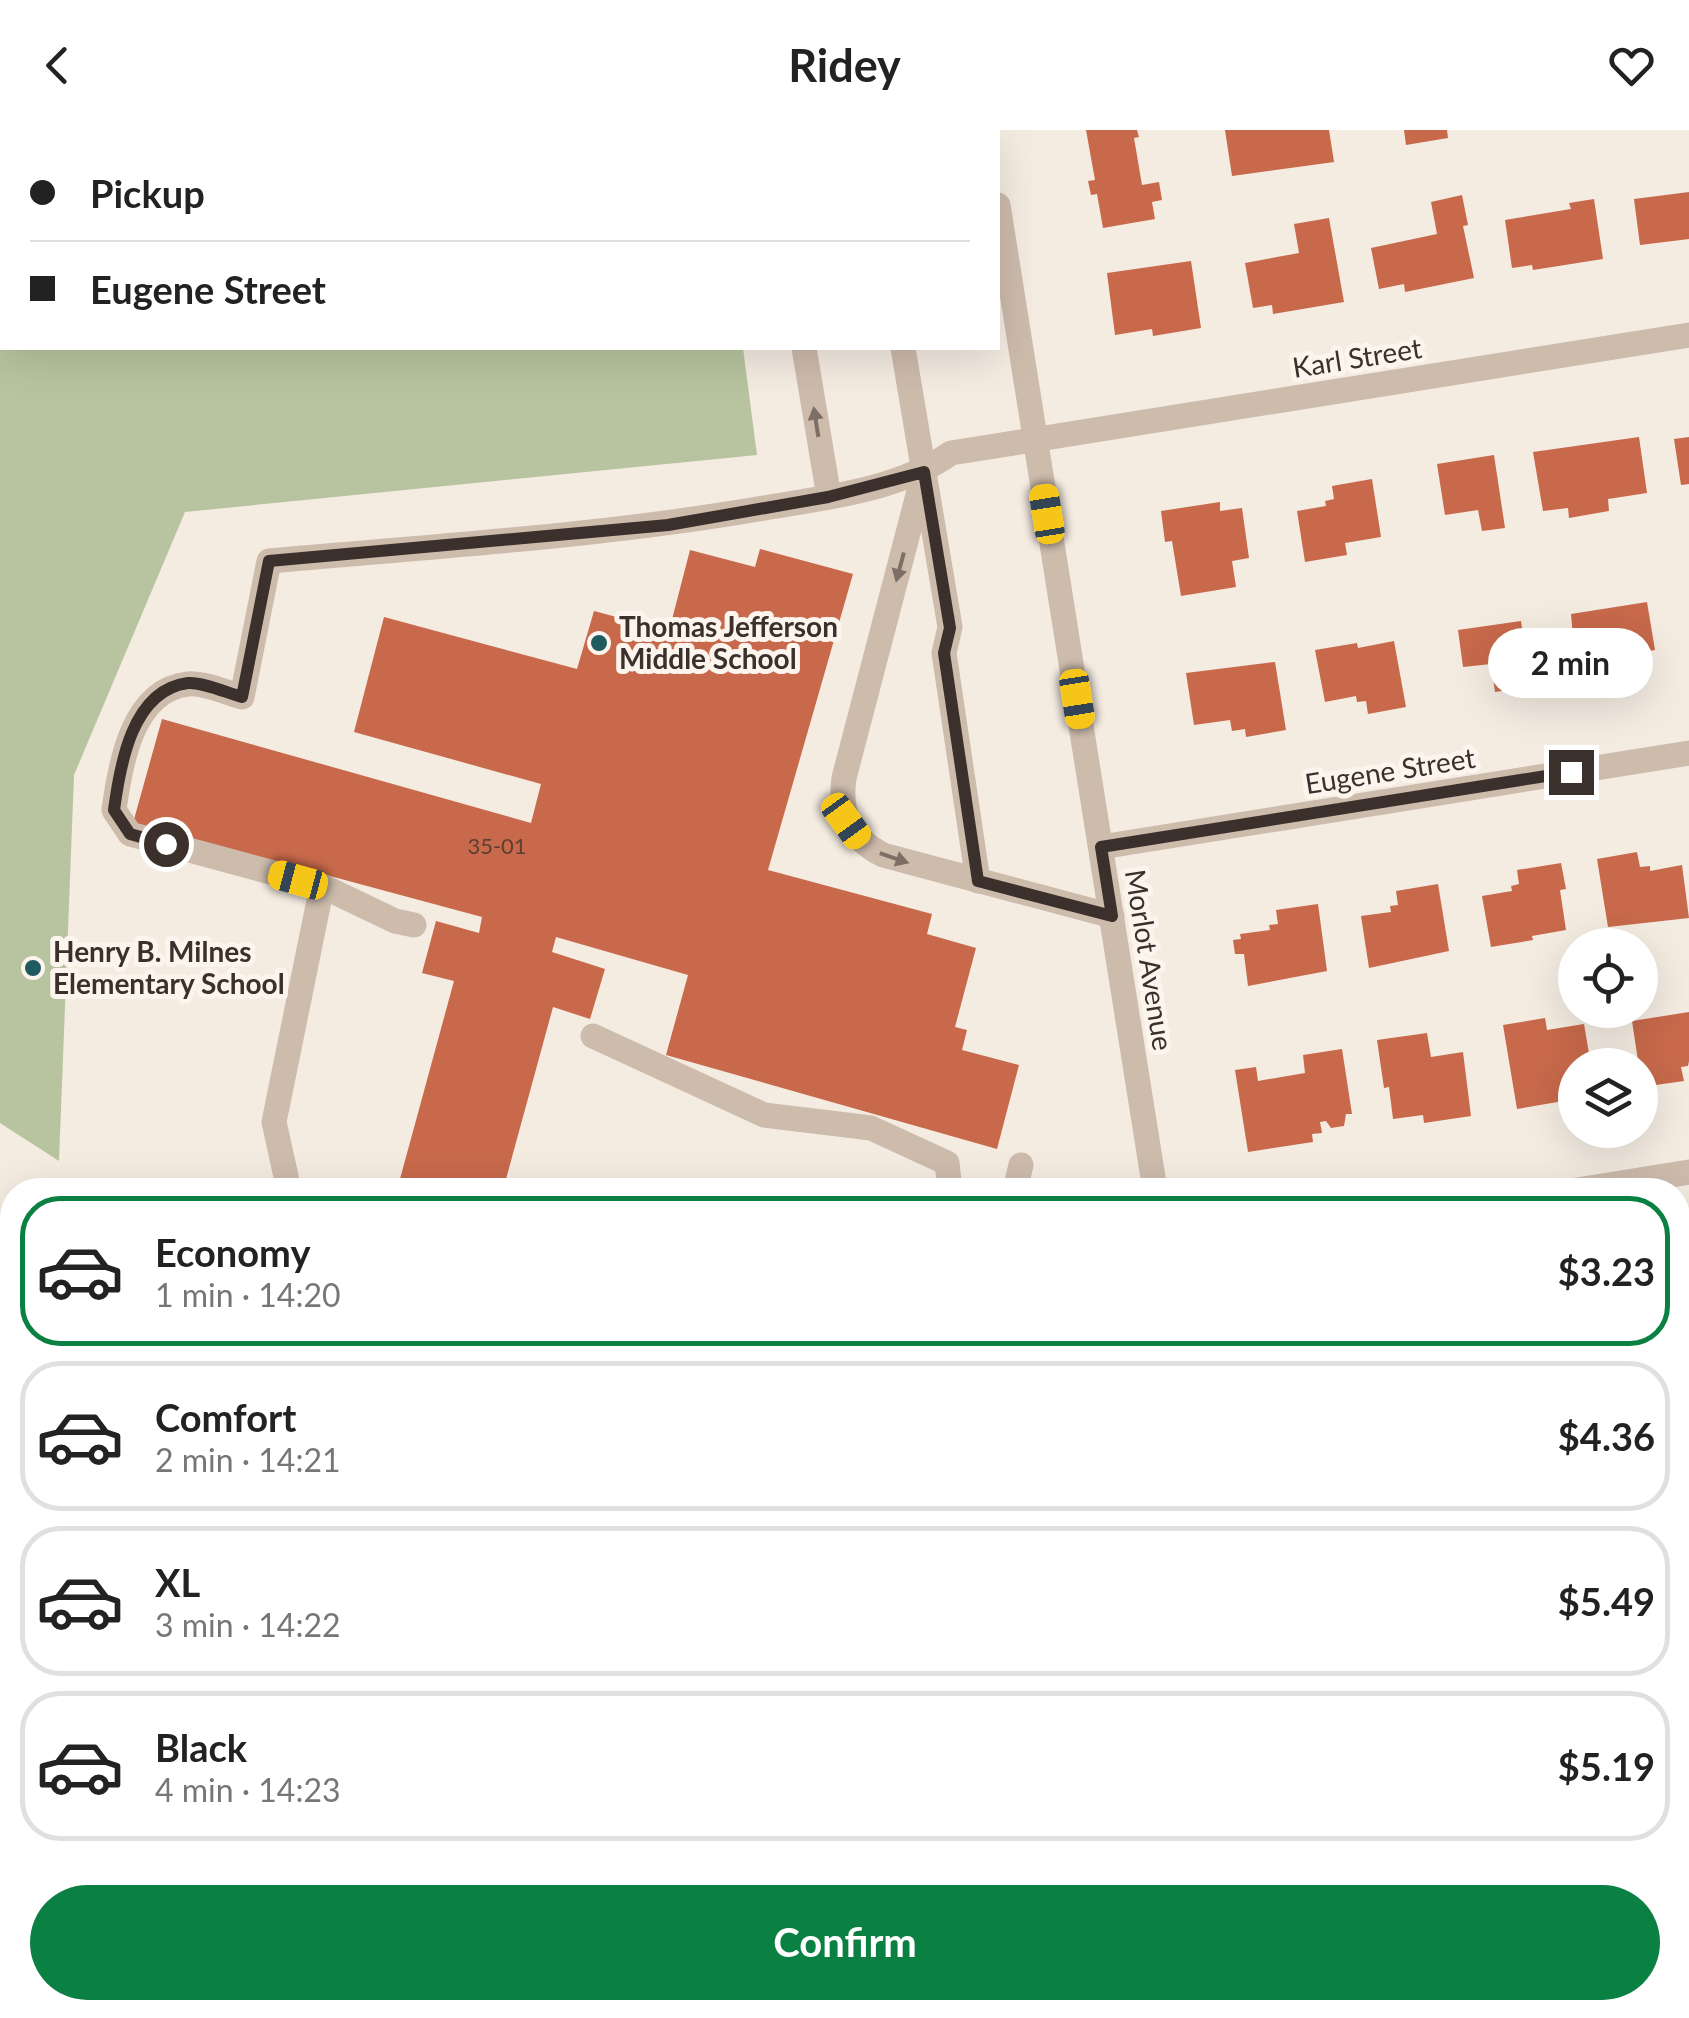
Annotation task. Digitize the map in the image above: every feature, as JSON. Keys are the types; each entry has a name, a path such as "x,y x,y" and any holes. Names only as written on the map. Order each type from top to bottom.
{"street":[{"name":"Morlot Avenue","path":"1000,219 1153,1178"},
{"name":"Karl Street","path":"322,886 130,834 114,810 117,784 138,719 154,697 189,683 242,697 269,561 668,525 828,497 924,472 951,453 1689,335"},
{"path":"804,350 828,497"},
{"path":"903,350 950,628 944,653 978,881"},
{"path":"924,472 844,778 846,821 867,846 907,862 1112,916"},
{"name":"Eugene Street","path":"1101,847 1689,753"},
{"path":"286,1178 274,1122 322,886 395,921 414,925"},
{"path":"592,1036 764,1115 871,1128 947,1163 949,1178"},
{"path":"1652,1178 1689,1172"}],"green space":[{"path":"0,350 743,350 757,455 185,512 74,775 59,1161 0,1123"}],"building":[{"path":"1086,130 1137,130 1139,137 1134,138 1142,185 1159,182 1162,200 1152,202 1155,219 1103,228 1097,194 1091,195 1088,181 1095,180"},
{"path":"1225,130 1329,130 1334,162 1232,176"},
{"path":"1404,130 1447,130 1448,138 1406,145"},
{"path":"1689,192 1689,239 1640,245 1634,199"},
{"path":"1462,195 1468,225 1463,226 1474,278 1405,292 1404,284 1379,289 1371,248 1437,234 1431,202"},
{"path":"1594,199 1603,259 1533,270 1532,265 1512,268 1505,220 1571,209 1569,203"},
{"path":"1329,218 1344,302 1273,314 1272,305 1253,308 1245,263 1299,253 1294,224"},
{"path":"1191,261 1201,328 1153,336 1152,329 1115,335 1107,273"},
{"path":"1639,437 1647,493 1608,499 1609,511 1569,518 1568,508 1543,511 1533,452"},
{"path":"1689,437 1689,484 1681,485 1674,439"},
{"path":"1494,455 1505,528 1482,531 1478,510 1445,515 1437,464"},
{"path":"1372,479 1381,537 1345,543 1347,555 1305,562 1297,511 1326,506 1325,501 1334,499 1332,486"},
{"path":"1220,502 1220,511 1242,508 1249,558 1232,561 1236,587 1181,596 1172,541 1165,542 1161,511"},
{"path":"760,549 853,574 768,870 932,914 927,934 976,948 955,1027 967,1030 962,1050 1019,1065 997,1149 666,1055 688,975 556,937 552,952 605,969 590,1019 553,1007 506,1178 400,1178 454,981 422,973 436,921 479,933 482,917 133,823 162,719 531,823 541,784 354,732 384,617 577,669 594,611 669,631 690,550 755,567"},
{"path":"1647,602 1655,650 1625,655 1625,660 1617,662 1619,676 1577,682 1571,614"},
{"path":"1521,621 1530,687 1495,692 1491,664 1463,667 1458,630"},
{"path":"1394,641 1406,707 1368,714 1366,701 1357,702 1356,696 1325,702 1315,650"},
{"path":"1275,662 1286,730 1246,737 1245,729 1232,731 1230,720 1194,725 1186,673"},
{"path":"1637,852 1640,867 1650,866 1650,871 1682,865 1689,918 1608,927 1597,859"},
{"path":"1561,863 1566,889 1560,890 1566,928 1532,936 1533,940 1491,947 1482,896 1512,891 1511,886 1519,884 1517,870"},
{"path":"1438,884 1449,951 1369,968 1361,916 1391,912 1390,906 1398,905 1396,891"},
{"path":"1318,904 1327,971 1248,986 1244,954 1235,954 1233,940 1241,939 1240,934 1270,930 1269,925 1278,924 1276,910"},
{"path":"1689,1012 1689,1061 1688,1066 1681,1067 1684,1081 1658,1085 1658,1048 1636,1048 1633,1028 1658,1028 1658,1017"},
{"path":"1545,1018 1547,1030 1585,1028 1588,1048 1558,1048 1558,1102 1517,1109 1503,1025"},
{"path":"1427,1033 1431,1057 1463,1052 1471,1116 1424,1123 1423,1115 1393,1119 1377,1040"},
{"path":"1342,1049 1352,1114 1346,1114 1344,1126 1331,1128 1326,1121 1320,1122 1322,1133 1312,1134 1313,1142 1248,1152 1235,1070 1256,1067 1258,1081 1305,1073 1303,1055"}],"place":[{"name":"Thomas Jefferson Middle School","path":"599,643"},
{"name":"Henry B. Milnes Elementary School","path":"33,968"}],"route":[{"path":"166,844 130,834 114,810 117,784 138,719 154,697 189,683 242,697 269,561 668,525 828,497 924,472 950,628 944,653 978,881 1112,916 1101,847 1571,772"}]}
